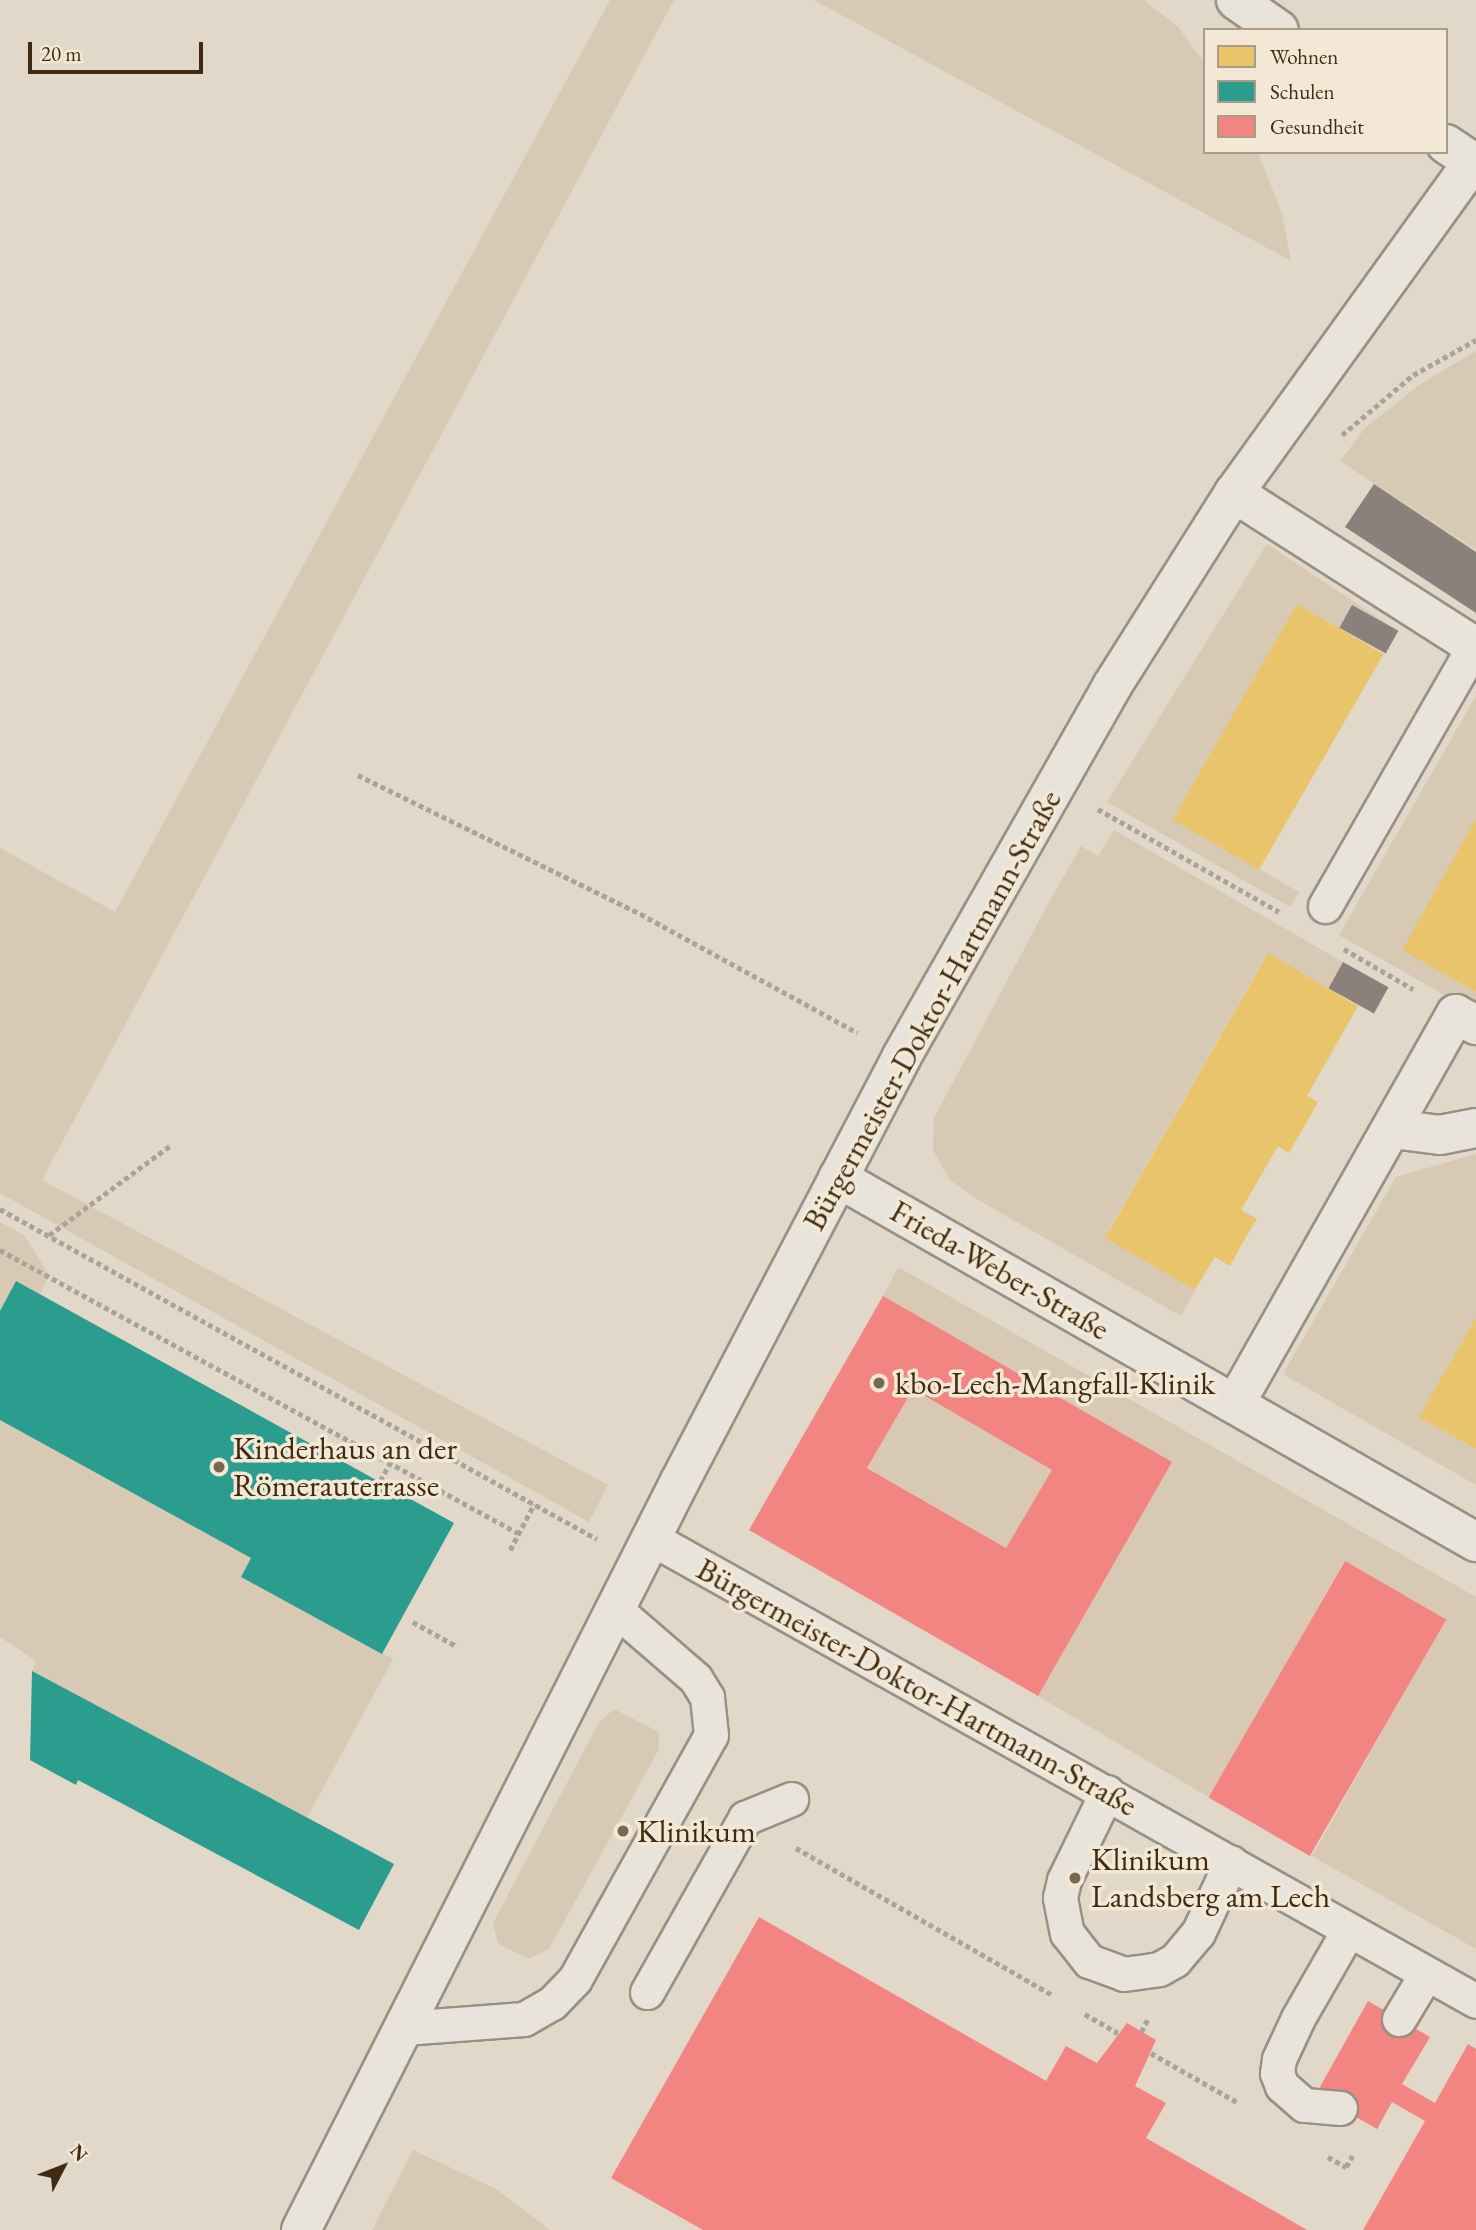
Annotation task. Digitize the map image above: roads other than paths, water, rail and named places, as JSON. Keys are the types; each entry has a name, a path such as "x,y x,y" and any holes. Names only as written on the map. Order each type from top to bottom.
{"street":[{"path":"1236,0 1276,28"},
{"name":"Bürgermeister-Doktor-Hartmann-Straße","path":"301,2230 645,1550 902,1056 1056,785 1234,493 1465,157"},
{"path":"1234,493 1475,647"},
{"path":"1235,1404 1392,1129 1466,1020"},
{"path":"1392,1129 1440,1135 1476,1128"},
{"name":"Frieda-Weber-Straße","path":"838,1178 1476,1542"}],"lane":[{"path":"1325,906 1475,647"},
{"name":"Bürgermeister-Doktor-Hartmann-Straße","path":"645,1550 1107,1792 1348,1931 1476,2001"},
{"path":"404,2028 524,2019 552,2003 575,1979 710,1735 707,1697 695,1678 615,1609"},
{"path":"1107,1792 1063,1880 1060,1898 1067,1933 1089,1961 1124,1974 1159,1969 1175,1960 1198,1933 1231,1862"},
{"path":"647,1992 745,1818 791,1799"},
{"path":"1340,2108 1304,2105 1282,2086 1277,2073 1279,2059 1298,2018 1348,1931"},
{"path":"1399,2019 1426,1974"}],"place":[{"name":"kbo-Lech-Mangfall-Klinik","path":"879,1383"},
{"name":"Kinderhaus an der Römerauterrasse","path":"219,1467"},
{"name":"Klinikum","path":"623,1831"},
{"name":"Klinikum Landsberg am Lech","path":"1075,1878"}]}
